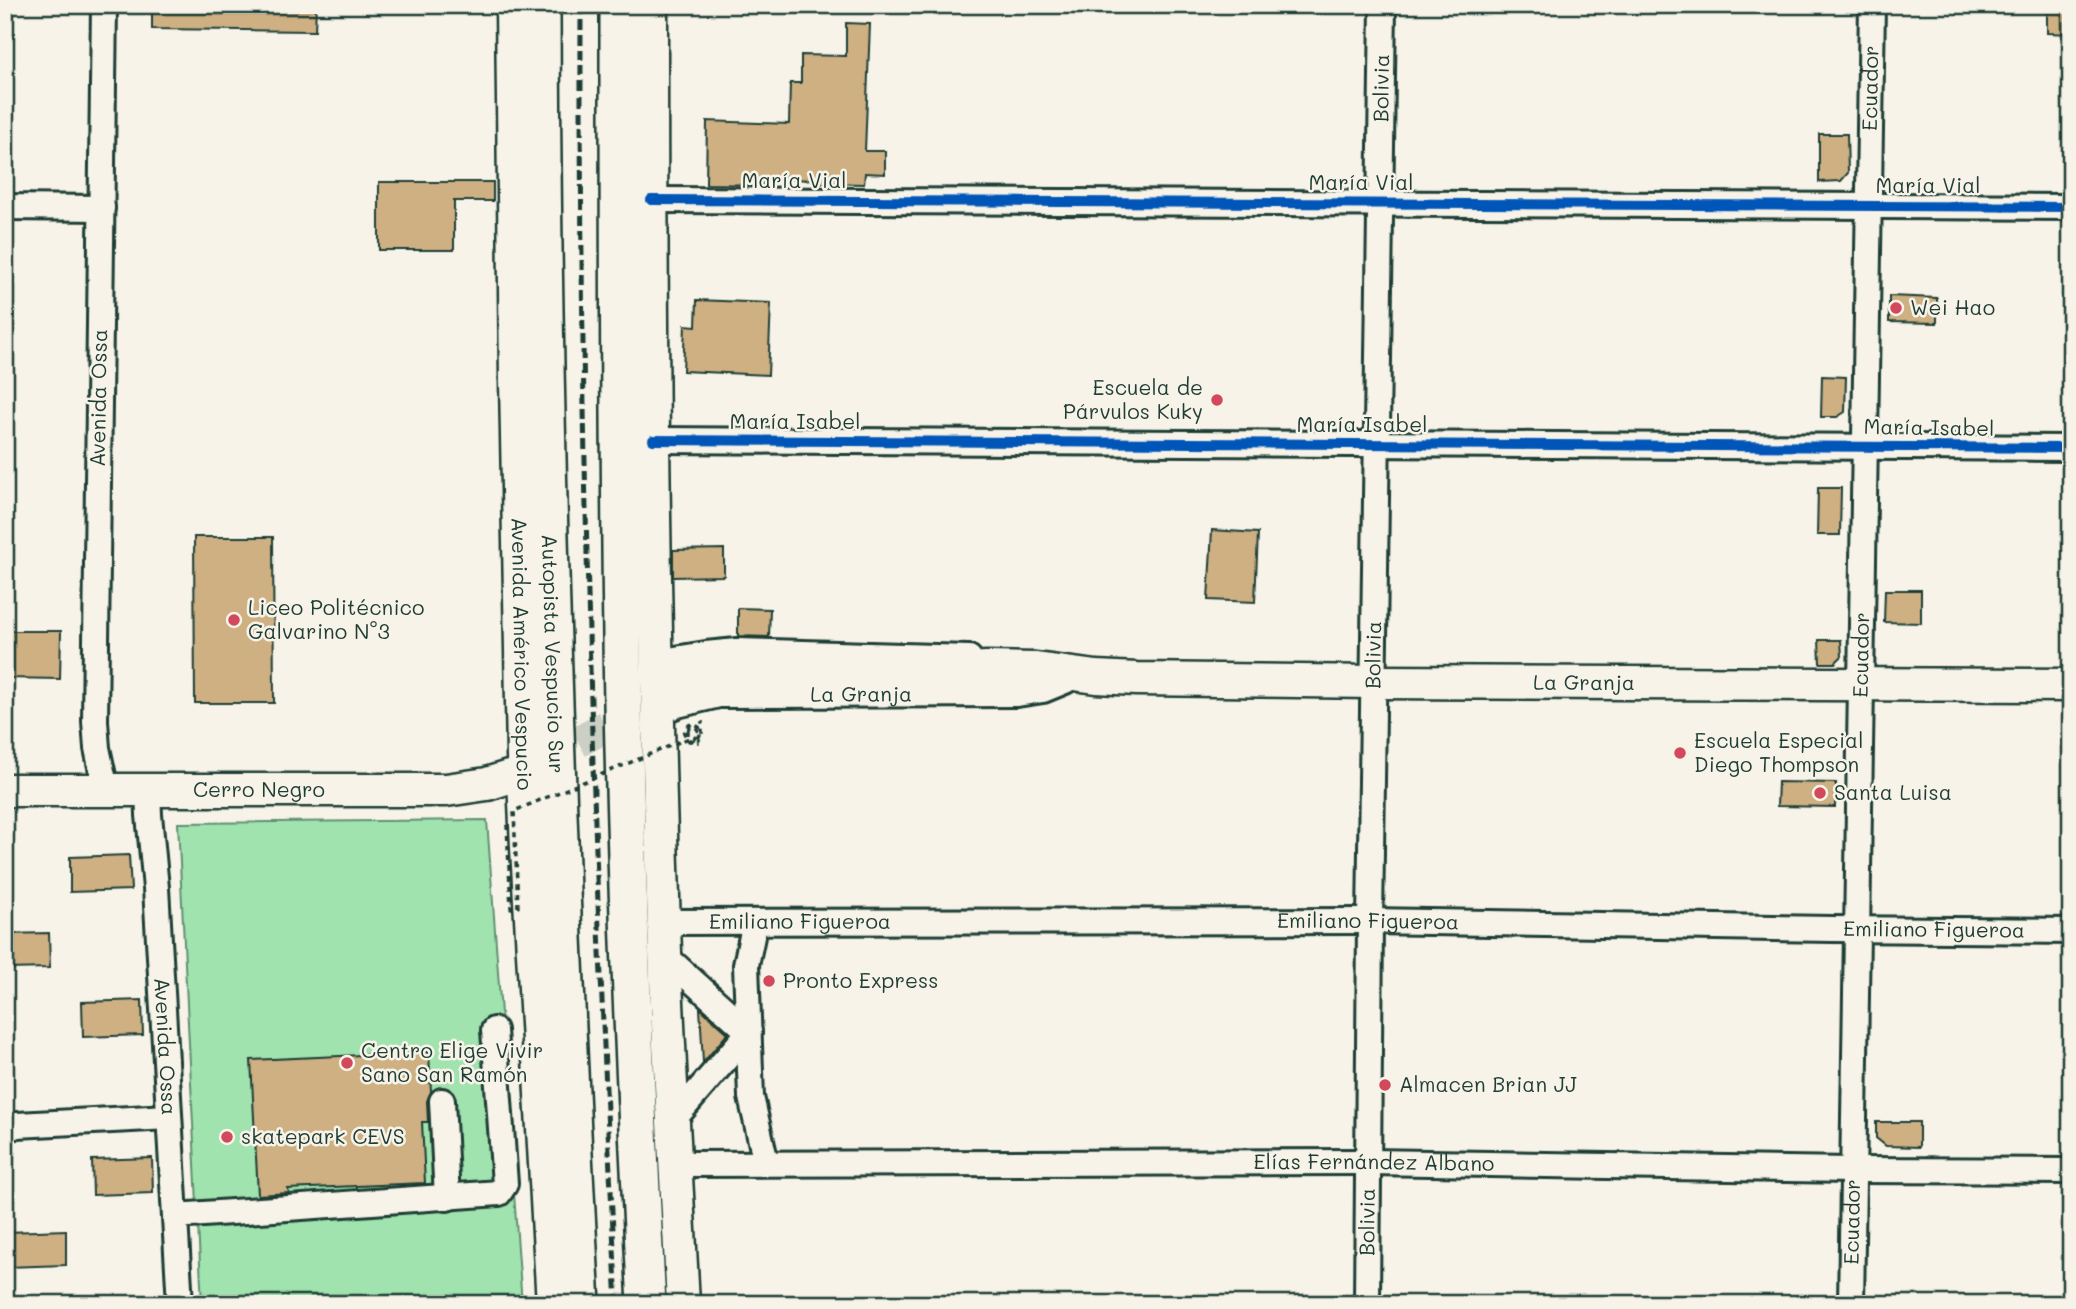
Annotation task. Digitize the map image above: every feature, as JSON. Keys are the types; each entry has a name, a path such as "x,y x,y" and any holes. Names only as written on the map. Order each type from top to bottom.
{"highway":[{"name":"Autopista Vespucio Sur","path":"541,5 542,229 558,861 580,1304"},
{"path":"619,5 623,705 634,1033 647,1304"}],"main road":[{"name":"Avenida Américo Vespucio","path":"512,5 516,766 527,848 553,1304"},
{"path":"651,5 657,713 665,956 683,1304"},
{"name":"La Granja","path":"923,675 987,668 1035,669 1097,677 1374,682 2071,685"},
{"name":"La Granja","path":"678,686 713,675 730,673 923,675 972,682 1043,683 1097,677"},
{"path":"5,790 148,790 183,778 216,774 453,773 490,766 516,766"}],"street":[{"name":"Avenida Ossa","path":"104,5 95,721 97,748 106,790"},
{"name":"Bolivia","path":"1367,1304 1383,5"},
{"name":"Ecuador","path":"1851,1304 1872,5"},
{"name":"María Vial","path":"651,200 2071,206"},
{"path":"5,207 102,208"},
{"name":"María Isabel","path":"653,440 2071,448"},
{"name":"La Granja","path":"656,662 737,651 944,657 1035,669"},
{"name":"La Granja","path":"657,713 677,705 719,695 1017,694 1043,690 1065,681"},
{"name":"Avenida Ossa","path":"148,790 156,876 180,1304"},
{"name":"Emiliano Figueroa","path":"664,922 1370,921 2071,931"},
{"path":"755,922 747,965 751,1097 766,1163"},
{"path":"665,956 749,1032"},
{"path":"175,1216 496,1195 504,1188 494,1030"},
{"path":"674,1119 749,1032"},
{"path":"442,1101 447,1198"},
{"path":"5,1130 17,1125 169,1117"},
{"name":"Elías Fernández Albano","path":"676,1164 1369,1162 2071,1171"}],"path":[{"path":"507,825 511,908 518,907 514,811 676,743 689,738 696,737 699,732 693,726 688,730 687,736 688,739 698,740 701,733 699,727 689,725 684,733 685,737 687,739 692,743 695,743 701,738"}],"green space":[{"name":"Centro Elige Vivir Sano San Ramón","path":"487,820 522,1304 202,1304 178,823"}],"building":[{"path":"152,5 316,5 315,31 152,29"},
{"path":"2047,5 2071,5 2071,34 2047,33"},
{"path":"846,23 870,24 865,151 885,151 885,174 865,173 864,184 763,178 763,185 706,184 707,121 789,124 790,83 801,83 801,55 846,56"},
{"path":"1819,134 1847,134 1848,173 1841,181 1819,182"},
{"path":"379,182 493,182 493,201 454,201 454,250 379,250"},
{"path":"1889,296 1937,298 1937,323 1889,322"},
{"path":"697,300 771,303 768,375 683,371 685,325 696,326"},
{"path":"1822,376 1846,377 1845,412 1837,417 1821,417"},
{"path":"1818,488 1841,488 1840,535 1817,535"},
{"path":"1212,530 1258,533 1255,602 1208,600"},
{"name":"Liceo Politécnico Galvarino N°3","path":"194,537 273,537 274,703 195,703"},
{"path":"724,549 724,576 673,577 673,550"},
{"path":"1885,590 1921,590 1921,623 1884,622"},
{"path":"738,608 770,609 769,637 738,636"},
{"path":"5,631 61,631 60,679 5,678"},
{"path":"1819,640 1841,640 1842,656 1835,663 1820,663"},
{"path":"1778,782 1836,783 1835,807 1777,806"},
{"path":"129,855 131,890 70,892 70,857"},
{"path":"49,933 50,968 5,969 5,934"},
{"path":"142,1000 143,1035 83,1037 82,1002"},
{"path":"700,1008 728,1033 703,1063"},
{"path":"429,1052 431,1092 427,1101 428,1122 422,1122 425,1183 288,1189 289,1193 258,1195 251,1060"},
{"path":"1876,1122 1919,1122 1919,1147 1886,1146 1876,1138"},
{"path":"152,1158 153,1193 93,1195 92,1160"},
{"path":"66,1230 66,1265 6,1267 6,1232"}],"tunnel":[{"path":"536,765 678,686"}],"railway":[{"path":"581,5 583,330 590,654 601,979 617,1304"}],"cycle path":[{"path":"651,200 2071,207"},
{"path":"653,440 2071,448"}],"place":[{"name":"Wei Hao","path":"1896,308"},
{"name":"Escuela de Párvulos Kuky","path":"1217,400"},
{"name":"Liceo Politécnico Galvarino N°3","path":"234,620"},
{"name":"Escuela Especial Diego Thompson","path":"1680,753"},
{"name":"Santa Luisa","path":"1820,793"},
{"name":"Pronto Express","path":"769,981"},
{"name":"Centro Elige Vivir Sano San Ramón","path":"347,1063"},
{"name":"Almacen Brian JJ","path":"1385,1085"},
{"name":"skatepark CEVS","path":"227,1137"}]}
